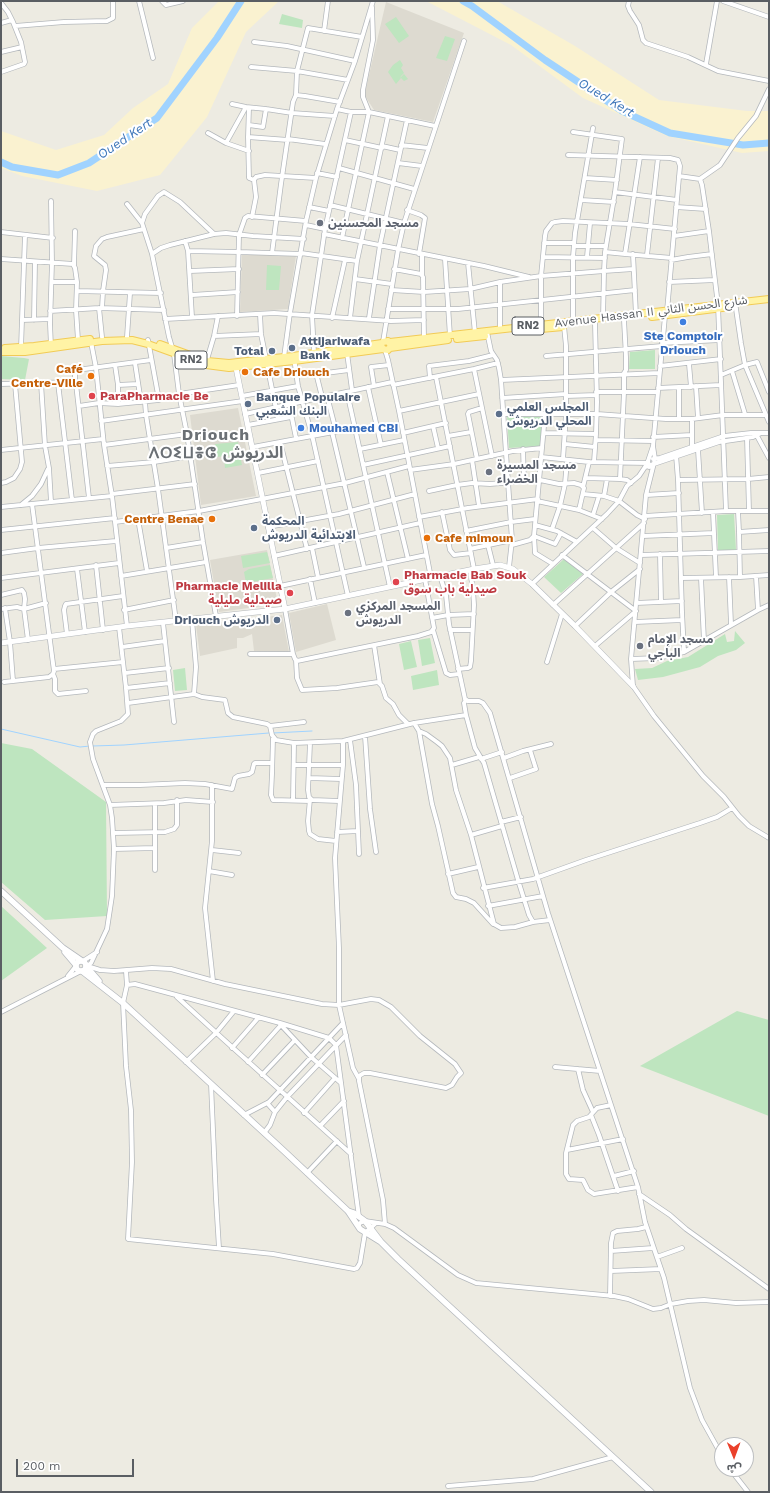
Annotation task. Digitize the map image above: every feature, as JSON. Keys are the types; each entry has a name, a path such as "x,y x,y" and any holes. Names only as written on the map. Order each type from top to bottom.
{"main road":[{"name":"Avenue Hassan II شارع الحسن الثاني","path":"1,352 25,352 78,340 91,341 102,337 127,337 148,342 222,368 424,339 474,333 487,334 500,330 541,325 595,323 624,320 769,299"},
{"name":"Avenue Hassan II شارع الحسن الثاني","path":"735,304 769,302"},
{"name":"Avenue Hassan II شارع الحسن الثاني","path":"386,345 487,334 603,318 666,314"},
{"name":"Avenue Hassan II شارع الحسن الثاني","path":"1,348 51,346 91,341 132,340 148,342"},
{"name":"Avenue Hassan II شارع الحسن الثاني","path":"266,361 284,357 294,358 314,353 346,351"},
{"path":"1,891 84,966 101,985 211,1084 348,1211 358,1226 365,1233 381,1242 614,1456 651,1492"},
{"path":"63,948 76,966 78,962 84,966"},
{"path":"348,1211 365,1221 381,1242"}],"street":[{"path":"15,26 64,22 107,21 113,18 114,1"},
{"path":"139,1 153,58"},
{"path":"162,1 163,4 167,5 183,1"},
{"path":"324,31 328,1"},
{"path":"629,1 628,8 639,25 643,40 646,43 688,57 706,64 718,71 769,81"},
{"path":"706,64 717,1"},
{"path":"723,1 769,17"},
{"path":"284,357 290,313 316,175 325,144 355,61 372,2"},
{"path":"342,238 369,112 363,97 363,92 373,40 372,2"},
{"path":"1,3 6,8 15,26 25,59 24,64 1,72"},
{"path":"1,23 12,20"},
{"path":"272,253 282,176 296,96 297,71 308,28 362,37"},
{"path":"431,578 388,360 385,332 394,269 407,210 464,41"},
{"path":"254,42 287,46 355,61"},
{"path":"1,52 22,47"},
{"path":"251,68 297,71 348,80"},
{"path":"679,176 700,180 720,165 738,138 756,116 769,89"},
{"path":"296,96 305,96 340,102"},
{"path":"232,104 247,108 335,116"},
{"path":"247,108 249,125 249,178 254,180"},
{"path":"226,143 247,108"},
{"path":"249,125 263,127 266,109"},
{"path":"337,109 351,112 369,112 435,126"},
{"path":"314,353 312,315 324,234 351,112"},
{"path":"350,318 357,262 388,116"},
{"path":"369,318 380,245 407,120"},
{"path":"573,322 574,245 593,128"},
{"path":"572,132 622,139 614,202 605,252 603,318"},
{"path":"208,133 226,143 249,151"},
{"path":"248,137 325,144"},
{"path":"345,140 400,150"},
{"path":"401,145 428,148"},
{"path":"568,155 658,158 674,159 680,162 670,282 650,463 652,473 646,495 635,622 630,659 633,686"},
{"path":"625,254 640,157"},
{"path":"647,256 658,158"},
{"path":"398,163 422,166"},
{"path":"339,168 414,189"},
{"path":"254,180 256,177 261,175 316,175 337,177"},
{"path":"585,178 617,180"},
{"path":"252,217 256,197 254,180"},
{"path":"700,180 706,209 718,307 726,511"},
{"path":"142,223 145,214 158,196 164,192 180,202 214,234"},
{"path":"615,192 677,200"},
{"path":"581,200 614,202"},
{"path":"51,346 50,311 53,238 52,202"},
{"path":"127,204 142,223 152,254 161,293 165,319 173,351 179,394 191,456 206,562 216,616"},
{"path":"330,205 368,213 404,223"},
{"path":"309,207 329,212"},
{"path":"676,207 706,209"},
{"path":"407,210 421,215 424,218 421,254 424,292 424,339"},
{"path":"237,316 239,235 245,218 248,216 276,218 306,223 325,229"},
{"path":"541,325 541,276 544,243 546,230 552,223 558,221 610,223 675,229"},
{"path":"586,257 590,223"},
{"path":"102,337 100,308 106,267 94,256 96,246 102,239 144,229"},
{"path":"76,231 74,265 77,282 76,310 78,340"},
{"path":"674,236 709,231"},
{"path":"1,232 53,238"},
{"path":"152,254 161,248 214,234 226,233 304,238"},
{"path":"324,234 468,263 531,278"},
{"path":"21,348 25,235"},
{"path":"185,242 188,251 190,271 192,317"},
{"path":"544,243 606,246"},
{"path":"188,251 301,253 357,262"},
{"path":"605,252 672,259 712,254"},
{"path":"633,254 636,315"},
{"path":"543,257 605,258"},
{"path":"1,259 74,265"},
{"path":"445,259 450,336"},
{"path":"332,318 345,260"},
{"path":"34,320 35,262"},
{"path":"468,263 474,333"},
{"path":"190,271 239,269"},
{"path":"394,269 422,275"},
{"path":"391,290 424,292 470,289 500,282 541,276 634,269"},
{"path":"355,279 392,284"},
{"path":"670,282 715,280"},
{"path":"52,282 77,282"},
{"path":"500,282 500,330"},
{"path":"388,309 424,310 472,308 604,292 635,290"},
{"path":"77,291 161,293"},
{"path":"127,337 130,292"},
{"path":"192,295 238,292"},
{"path":"735,304 740,343 745,364 769,422"},
{"path":"50,311 100,308 164,310"},
{"path":"165,319 290,313 332,318 369,318 391,321 424,320"},
{"path":"260,314 261,334 278,419"},
{"path":"206,363 218,316"},
{"path":"22,320 50,319"},
{"path":"620,479 624,373 626,370 624,320"},
{"path":"579,510 583,487 596,440 597,394 595,323"},
{"path":"552,529 560,506 565,484 564,444 566,433 566,354 564,324"},
{"path":"214,336 261,334"},
{"path":"487,334 493,355 498,363 501,380 512,540 509,567"},
{"path":"546,356 626,349 662,344 720,340"},
{"path":"91,341 96,368 101,421 112,495 116,541 127,626"},
{"path":"79,406 99,403 118,404 159,400 148,342"},
{"path":"346,351 352,390"},
{"path":"430,378 429,366 469,361 493,355"},
{"path":"294,358 298,386 312,435 348,596"},
{"path":"660,366 689,364 721,359"},
{"path":"88,498 77,386 75,384 75,371 151,360"},
{"path":"721,375 745,364 757,362 769,392"},
{"path":"135,363 154,462 176,621"},
{"path":"245,414 352,390 474,370 498,363"},
{"path":"689,364 691,387"},
{"path":"115,365 118,385 118,404"},
{"path":"236,365 293,654 296,660 297,678 302,690 337,688 375,682 380,684"},
{"path":"374,386 371,367 389,365"},
{"path":"322,397 317,377 318,374 349,370"},
{"path":"474,370 492,456"},
{"path":"732,371 745,414"},
{"path":"501,380 659,372"},
{"path":"425,579 434,628 433,630 446,672 450,675 470,667 474,614 473,590 470,551 436,377"},
{"path":"41,383 45,446 49,468 51,502"},
{"path":"58,383 72,500"},
{"path":"1,384 75,384"},
{"path":"1,483 11,480 17,475 22,462 15,384"},
{"path":"118,385 138,384"},
{"path":"179,394 239,385"},
{"path":"502,398 597,394 721,385"},
{"path":"101,421 182,410 242,399 298,386"},
{"path":"696,386 698,418"},
{"path":"368,387 381,445"},
{"path":"679,387 679,419"},
{"path":"347,392 390,587"},
{"path":"399,411 479,394"},
{"path":"327,396 364,568"},
{"path":"289,404 296,438"},
{"path":"480,506 468,413 482,408"},
{"path":"504,414 597,414 679,419 723,415 766,415"},
{"path":"545,415 534,536 535,553 553,564"},
{"path":"248,425 291,417"},
{"path":"692,419 692,447"},
{"path":"403,432 446,424"},
{"path":"434,426 438,448"},
{"path":"253,447 355,428"},
{"path":"448,436 471,432"},
{"path":"544,433 596,434"},
{"path":"532,584 602,519 619,501 631,482 639,476 645,467 655,459 698,450 724,438 747,438 761,433 769,433"},
{"path":"104,445 187,434"},
{"path":"596,440 653,439 692,435"},
{"path":"541,457 591,462 650,463 692,447 724,438 756,435"},
{"path":"756,435 769,458"},
{"path":"747,438 749,511"},
{"path":"1,450 104,439"},
{"path":"360,449 404,440"},
{"path":"280,442 300,520 318,577"},
{"path":"564,444 595,447"},
{"path":"363,465 450,446"},
{"path":"652,446 655,459"},
{"path":"1,530 35,526 138,519 199,511 345,483 387,472 410,468 454,464 506,452 542,448"},
{"path":"523,449 524,481"},
{"path":"698,450 702,513"},
{"path":"676,454 679,493 679,534 684,652"},
{"path":"107,466 154,462 191,456"},
{"path":"258,473 318,461"},
{"path":"19,506 32,496 41,484 49,468"},
{"path":"387,472 408,559"},
{"path":"678,480 725,480 769,477"},
{"path":"586,478 620,479 631,482"},
{"path":"593,515 602,496 607,479"},
{"path":"429,491 457,485 540,480 565,484 574,483 583,487"},
{"path":"1,507 72,500 195,484"},
{"path":"646,495 679,493"},
{"path":"268,527 300,520 329,516 415,494"},
{"path":"582,494 602,496 619,501 637,515 645,519 679,514 726,511 769,511"},
{"path":"419,517 480,506 538,500 579,510 602,519"},
{"path":"32,504 46,603 54,669 53,674 55,679 55,691 58,694 86,691"},
{"path":"738,511 740,577"},
{"path":"442,512 450,550 454,555 512,540"},
{"path":"713,512 716,578"},
{"path":"138,519 147,571"},
{"path":"466,531 535,519"},
{"path":"554,605 645,519"},
{"path":"274,556 420,523"},
{"path":"535,525 552,529 577,542"},
{"path":"593,528 616,548 640,563"},
{"path":"738,532 769,530"},
{"path":"534,536 555,544 561,533"},
{"path":"643,536 714,533"},
{"path":"512,545 530,540 534,536"},
{"path":"1,553 116,541"},
{"path":"166,548 203,542"},
{"path":"488,545 493,565"},
{"path":"641,555 769,551"},
{"path":"660,554 661,602"},
{"path":"280,586 426,555"},
{"path":"562,555 636,611"},
{"path":"1,578 77,569 119,562"},
{"path":"121,576 206,562"},
{"path":"96,565 103,630"},
{"path":"1,643 127,626 285,609 493,565 509,567 532,584 595,646 633,686 654,716 732,808 749,826 769,838"},
{"path":"77,569 85,632"},
{"path":"575,626 611,592 640,569"},
{"path":"681,578 769,575"},
{"path":"440,576 446,595 450,630 466,700 464,703 466,715 475,748 484,763 518,882 533,922"},
{"path":"756,576 758,610"},
{"path":"729,577 731,624"},
{"path":"701,578 704,641"},
{"path":"310,579 316,603"},
{"path":"1,595 22,590 25,599 24,609 28,640"},
{"path":"67,634 64,606 123,596"},
{"path":"124,610 174,600"},
{"path":"636,602 682,601"},
{"path":"13,681 10,642 3,608 17,607 24,609 46,603"},
{"path":"630,659 658,658 684,652 731,624 769,605"},
{"path":"595,646 636,611"},
{"path":"432,618 448,615 474,614"},
{"path":"547,662 562,614"},
{"path":"192,620 196,667 194,694"},
{"path":"635,622 682,620"},
{"path":"163,623 174,722"},
{"path":"1,1012 92,963 103,940 109,919 112,896 114,849 113,833 110,805 91,751 90,742 96,731 122,721 128,714 125,673 119,627"},
{"path":"296,660 300,661 426,634 433,630"},
{"path":"450,630 472,630"},
{"path":"122,647 165,641"},
{"path":"374,645 380,684 386,698 393,704 398,715 408,724"},
{"path":"250,654 293,654"},
{"path":"54,669 123,662"},
{"path":"125,673 169,668"},
{"path":"4,682 49,678 53,674"},
{"path":"126,688 170,683"},
{"path":"128,703 194,694 202,697 226,700 228,713 233,717 243,720 264,723 270,726 304,722"},
{"path":"466,700 482,702 492,720 550,920 634,1171 646,1227 661,1269 671,1304 693,1396 702,1420 714,1442"},
{"path":"274,738 278,741 294,743 343,741 408,724 466,715"},
{"path":"414,723 419,731 432,804 451,890 454,895 474,903 494,924 501,928 515,927 533,922 550,920"},
{"path":"270,726 274,738 271,794 273,800 310,799 339,801"},
{"path":"419,731 426,734 442,746 452,765 456,790 471,835 483,888 494,924"},
{"path":"365,736 369,797 376,852"},
{"path":"350,740 356,785 359,854"},
{"path":"343,741 343,765 335,858 339,948 338,1005 353,1068 359,1079 383,1200 385,1224"},
{"path":"293,800 294,743"},
{"path":"310,743 308,790 310,799 308,831 318,839 336,841"},
{"path":"504,758 523,751 551,744"},
{"path":"510,778 536,769 530,750"},
{"path":"452,765 502,752"},
{"path":"103,784 140,785 185,783 212,785 232,789 235,778 252,772 254,764 272,763"},
{"path":"294,765 343,765"},
{"path":"309,778 341,779"},
{"path":"212,785 212,850 205,908 213,981"},
{"path":"110,805 155,804 177,800 213,802"},
{"path":"113,833 171,831 176,828 177,800"},
{"path":"155,804 155,870"},
{"path":"483,888 538,877 717,817 732,808"},
{"path":"471,835 521,817"},
{"path":"337,832 358,831"},
{"path":"114,849 155,848"},
{"path":"212,850 239,853"},
{"path":"448,874 478,867"},
{"path":"209,871 232,875"},
{"path":"488,906 543,896"},
{"path":"84,966 97,951"},
{"path":"66,978 76,966"},
{"path":"84,966 100,970 126,971 170,969 213,981 322,1004 338,1005 371,998 379,1000 395,1010 420,1036 455,1064 461,1073 452,1085 446,1088 370,1072 361,1074 359,1079"},
{"path":"126,971 127,985 123,1004 126,1066 130,1096 132,1170 128,1239 273,1254 354,1269 357,1268 360,1263 365,1233 376,1223"},
{"path":"127,985 135,984 234,1010 329,1038 336,1045 352,1155 359,1217"},
{"path":"177,996 232,1048 352,1155"},
{"path":"186,1062 216,1033 234,1010"},
{"path":"232,1048 258,1017"},
{"path":"244,1115 267,1103 280,1091 343,1023"},
{"path":"280,1024 318,1064 342,1083"},
{"path":"248,1062 280,1024"},
{"path":"264,1133 270,1125 275,1112 287,1097 346,1035"},
{"path":"262,1075 295,1040"},
{"path":"555,1067 600,1071"},
{"path":"578,1069 618,1191"},
{"path":"304,1113 335,1078"},
{"path":"211,1084 219,1248"},
{"path":"320,1126 344,1101"},
{"path":"267,1103 275,1112"},
{"path":"611,1105 599,1107 592,1114 574,1123 567,1150 565,1167 566,1174 569,1179 583,1180 592,1194 602,1194 638,1187"},
{"path":"567,1150 623,1139"},
{"path":"307,1173 337,1141"},
{"path":"614,1176 634,1171"},
{"path":"639,1194 670,1215 686,1229 769,1289"},
{"path":"358,1226 360,1223 365,1221 385,1224 398,1230 454,1272 470,1281 610,1296 628,1299 653,1309 695,1300 736,1303 769,1302"},
{"path":"610,1296 612,1238 615,1232 646,1227"},
{"path":"611,1251 653,1248"},
{"path":"657,1257 682,1248"},
{"path":"611,1271 661,1269"},
{"path":"448,1486 533,1479 614,1456"},
{"path":"736,1477 748,1492"}],"shaded area":[{"path":"386,2 464,33 433,122 374,110 365,96"},
{"path":"242,254 296,256 288,309 240,312"},
{"path":"238,408 256,496 201,505 190,415"},
{"path":"267,550 278,604 219,612 210,560"},
{"path":"327,604 336,640 296,652 289,613"},
{"path":"282,615 289,652 254,651 252,634 243,638 237,638 237,648 200,656 196,625"}],"green space":[{"path":"282,14 303,20 302,28 279,24"},
{"path":"396,17 409,36 399,43 385,24"},
{"path":"445,36 455,39 447,61 436,58"},
{"path":"400,60 403,65 401,68 404,73 400,78 404,74 408,79 404,81 401,78 396,84 388,72 393,65"},
{"path":"267,265 281,266 279,290 266,290"},
{"path":"655,350 655,369 629,369 630,352"},
{"path":"1,356 29,359 25,380 1,379"},
{"path":"507,416 542,417 541,446 509,448"},
{"path":"238,442 240,454 217,457 215,444"},
{"path":"240,455 242,465 225,468 224,458"},
{"path":"734,514 736,550 718,550 717,515"},
{"path":"267,552 270,563 243,568 241,556"},
{"path":"564,559 583,574 561,593 544,577"},
{"path":"270,565 273,578 246,583 244,572 249,569"},
{"path":"735,631 745,643 736,650 718,656 700,667 663,677 638,680 635,669 652,668 667,661 688,657 725,634 727,642 734,641"},
{"path":"430,638 435,663 422,666 418,640"},
{"path":"411,641 417,667 404,670 399,644"},
{"path":"185,668 187,690 175,691 173,670"},
{"path":"437,670 439,685 413,690 411,676"},
{"path":"1,743 32,749 106,802 107,916 45,920 1,882"},
{"path":"1,906 47,948 1,981"},
{"path":"737,1011 769,1020 769,1116 640,1066"}],"sand":[{"path":"219,1 279,1 246,32 207,117 160,175 97,191 22,176 1,168 1,131 56,150 104,135 133,108 168,84 192,28"},
{"path":"426,1 497,1 575,46 659,100 747,111 769,111 769,151 742,153 667,136 583,98 511,45"}],"waterway":[{"name":"Oued Kert","path":"1,162 12,167 58,175 89,163 157,118 217,38 241,1"},
{"name":"Oued Kert","path":"463,1 545,60 622,111 670,133 743,145 769,143"},
{"path":"1,729 80,747 90,746"},
{"path":"273,733 312,731"},
{"path":"93,746 124,745 269,733"}],"place":[{"name":"مسجد المحسنين","path":"320,223"},
{"name":"Ste Comptoir Driouch","path":"683,322"},
{"name":"Attijariwafa Bank","path":"292,348"},
{"name":"Total","path":"272,351"},
{"name":"Cafe Driouch","path":"245,372"},
{"name":"Café Centre-Ville","path":"91,376"},
{"name":"ParaPharmacie Be","path":"92,396"},
{"name":"Banque Populaire البنك الشعبي","path":"248,404"},
{"name":"المجلس العلمي المحلي الدريوش","path":"499,414"},
{"name":"Mouhamed CBI","path":"301,428"},
{"name":"مسجد المسيرة الخضراء","path":"489,472"},
{"name":"Centre Benae","path":"212,519"},
{"name":"المحكمة الابتدائية الدريوش","path":"254,528"},
{"name":"Cafe mimoun","path":"427,538"},
{"name":"Pharmacie Bab Souk صيدلية باب سوق","path":"396,582"},
{"name":"Pharmacie Melilla صيدلية مليلية","path":"290,593"},
{"name":"المسجد المركزي الدريوش","path":"348,613"},
{"name":"Driouch الدريوش","path":"277,620"},
{"name":"مسجد الإمام الباجي","path":"640,646"}],"district":[{"name":"Driouch ⴷⵔⵉⵡⴻⵛ الدريوش","path":"216,444"}]}
